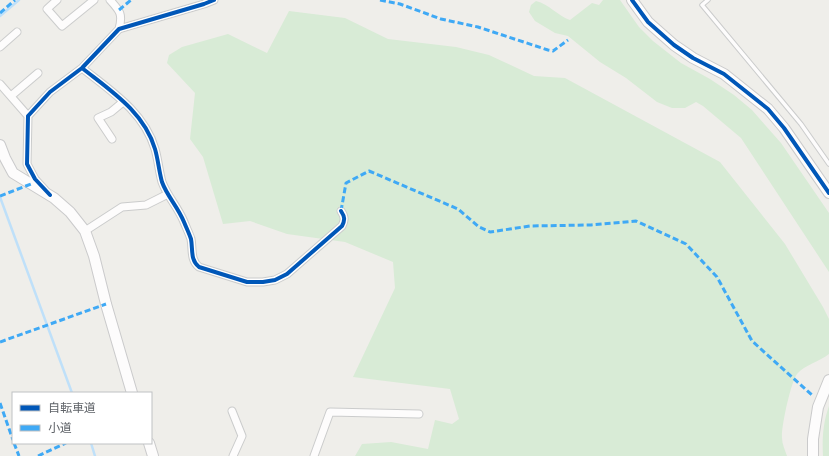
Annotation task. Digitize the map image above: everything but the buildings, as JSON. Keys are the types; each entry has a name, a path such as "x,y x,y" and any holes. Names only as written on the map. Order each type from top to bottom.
{"street":[{"path":"57,0 47,9 62,26 94,0"},
{"path":"110,0 118,9 122,19 119,29 82,68 50,92 28,116 27,164 35,179 50,195 70,212 85,231 94,256 106,304 132,392"},
{"path":"119,29 214,0"},
{"path":"632,0 648,22 674,45 693,58 724,74 768,109 784,128 829,193"},
{"path":"0,47 17,32"},
{"path":"82,68 136,114 148,131 155,148 162,181 168,194 180,212 191,239 192,256 195,264 199,267 247,282 274,280 287,274 342,226 345,220 341,211"},
{"path":"11,96 38,73"},
{"path":"0,84 28,116"},
{"path":"112,139 98,118 111,112 123,102"},
{"path":"0,145 13,173 22,180 50,195"},
{"path":"85,231 122,206 146,205 168,194"},
{"path":"814,456 813,439 818,407 829,380"},
{"path":"232,410 242,436 233,456"},
{"path":"314,456 330,412 419,414"},
{"path":"149,444 153,456"}],"lane":[{"path":"708,0 702,5 801,124 829,164"}],"green space":[{"path":"603,0 620,0 639,27 653,41 681,63 710,79 734,95 752,110 781,143 829,213 829,272 741,138 703,106 696,102 685,108 672,108 657,102 626,78 600,62 568,36 555,33 535,21 529,12 531,5 536,1 570,20 592,3 599,5"},
{"path":"289,11 345,18 388,39 456,47 489,55 534,76 565,78 720,162 785,244 829,319 829,354 808,365 797,374 792,386 782,432 782,442 787,456 355,456 362,444 391,442 428,449 435,420 452,424 459,419 450,389 353,377 395,288 393,262 345,242 287,234 250,221 223,224 203,157 190,139 195,93 167,63 169,55 182,47 228,34 267,53"},
{"path":"829,406 829,456 823,456 823,431"}],"waterway":[{"path":"0,16 19,0"},
{"path":"0,197 72,392"},
{"path":"91,444 95,456"}],"marked path":[{"path":"0,13 15,0"},
{"path":"119,10 131,0"},
{"path":"380,0 400,4 441,19 478,27 548,50 553,51 568,40"},
{"path":"341,211 346,183 369,171 458,209 479,227 490,232 530,226 591,225 636,221 686,244 717,277 752,341 813,396"},
{"path":"0,196 31,184"},
{"path":"0,342 106,304"},
{"path":"0,403 12,437"},
{"path":"14,444 19,456"},
{"path":"38,456 64,444"}],"cycle path":[{"path":"50,195 35,179 27,164 28,116 50,92 82,68 119,29 214,0"},
{"path":"632,0 648,22 674,45 693,58 724,74 768,109 784,128 829,193"},
{"path":"82,68 125,103 143,124 155,149 162,182 184,222 191,239 193,258 199,267 247,282 275,280 287,274 342,226 344,218 341,211"}]}
